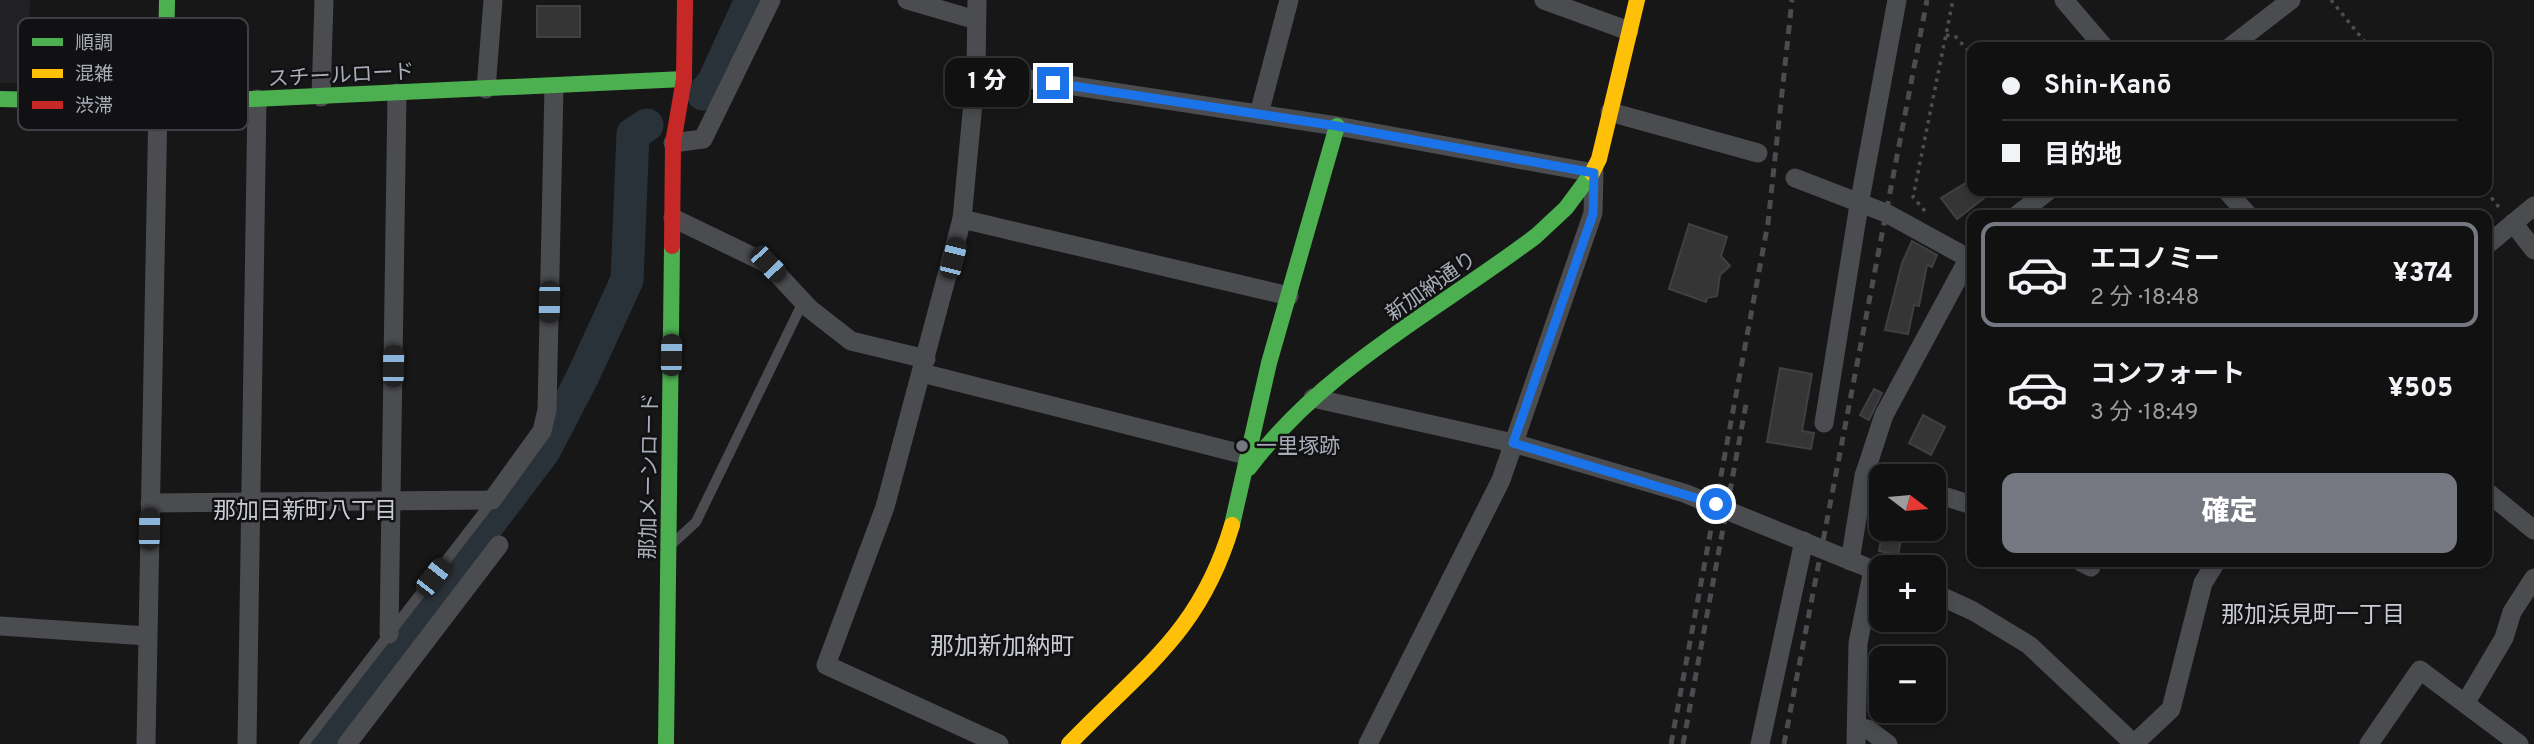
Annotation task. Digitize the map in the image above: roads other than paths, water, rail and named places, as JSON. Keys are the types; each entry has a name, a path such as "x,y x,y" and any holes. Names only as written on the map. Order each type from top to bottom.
{"street":[{"path":"166,18 167,0"},
{"path":"321,97 324,0"},
{"path":"486,89 493,0"},
{"name":"那加メーンロード","path":"666,744 673,143 684,79 685,0"},
{"path":"673,143 704,139 771,0"},
{"path":"907,0 976,20"},
{"path":"977,0 976,71 962,219 885,507 826,665 999,744"},
{"path":"1259,114 1289,0"},
{"path":"1544,0 1629,31 1637,0"},
{"path":"1824,423 1859,205 1897,0"},
{"path":"2064,0 2100,42"},
{"path":"2236,42 2291,0"},
{"name":"新加納通り","path":"1245,464 1313,398 1519,249 1568,206 1594,173 1629,31"},
{"path":"976,71 1337,126 1594,173 1593,214 1502,480 1368,744"},
{"name":"スチールロード","path":"248,99 684,79"},
{"path":"150,503 492,500 542,431 547,410 554,87"},
{"path":"388,634 397,93"},
{"name":"スチールロード","path":"0,99 18,99"},
{"path":"247,744 257,99"},
{"path":"1611,112 1758,153"},
{"path":"1069,744 1187,623 1208,591 1222,554 1289,296 1337,126"},
{"path":"146,744 160,130"},
{"path":"1795,178 1839,193 1859,205 1905,222 1967,254"},
{"path":"2023,210 2042,196"},
{"path":"2231,196 2244,210"},
{"path":"2492,241 2534,206"},
{"path":"673,219 768,264 803,302 851,341 924,366 1245,464"},
{"path":"962,219 1289,296"},
{"path":"2512,223 2534,250"},
{"path":"1875,464 1884,415 1967,263"},
{"path":"1313,398 1513,443 1684,493 1869,569"},
{"path":"1850,561 1869,489"},
{"path":"2492,496 2534,530"},
{"path":"1946,497 1967,503"},
{"path":"1760,744 1804,541"},
{"path":"347,744 499,545"},
{"path":"1946,599 1973,611 2029,645 2134,744 2171,709 2203,583 2213,567"},
{"path":"2466,702 2504,638 2512,612 2534,578"},
{"path":"1869,602 1858,643 1857,735 1868,729 1888,744"},
{"path":"0,626 147,636"},
{"path":"2369,744 2420,670 2519,744"}],"lane":[{"path":"669,546 696,522 803,302"},
{"path":"304,744 492,500"}],"waterway":[{"path":"703,94 713,83 751,0"},
{"path":"322,744 544,451 582,378 627,280 633,134 647,125"}],"railway":[{"path":"1671,744 1768,223 1792,0"},
{"path":"1784,744 1927,0"},
{"path":"1683,744 1747,399"}],"place":[{"name":"一里塚跡","path":"1242,446"}],"district":[{"name":"那加日新町八丁目","path":"305,510"},
{"name":"那加浜見町一丁目","path":"2313,614"},
{"name":"那加新加納町","path":"1002,646"}]}
